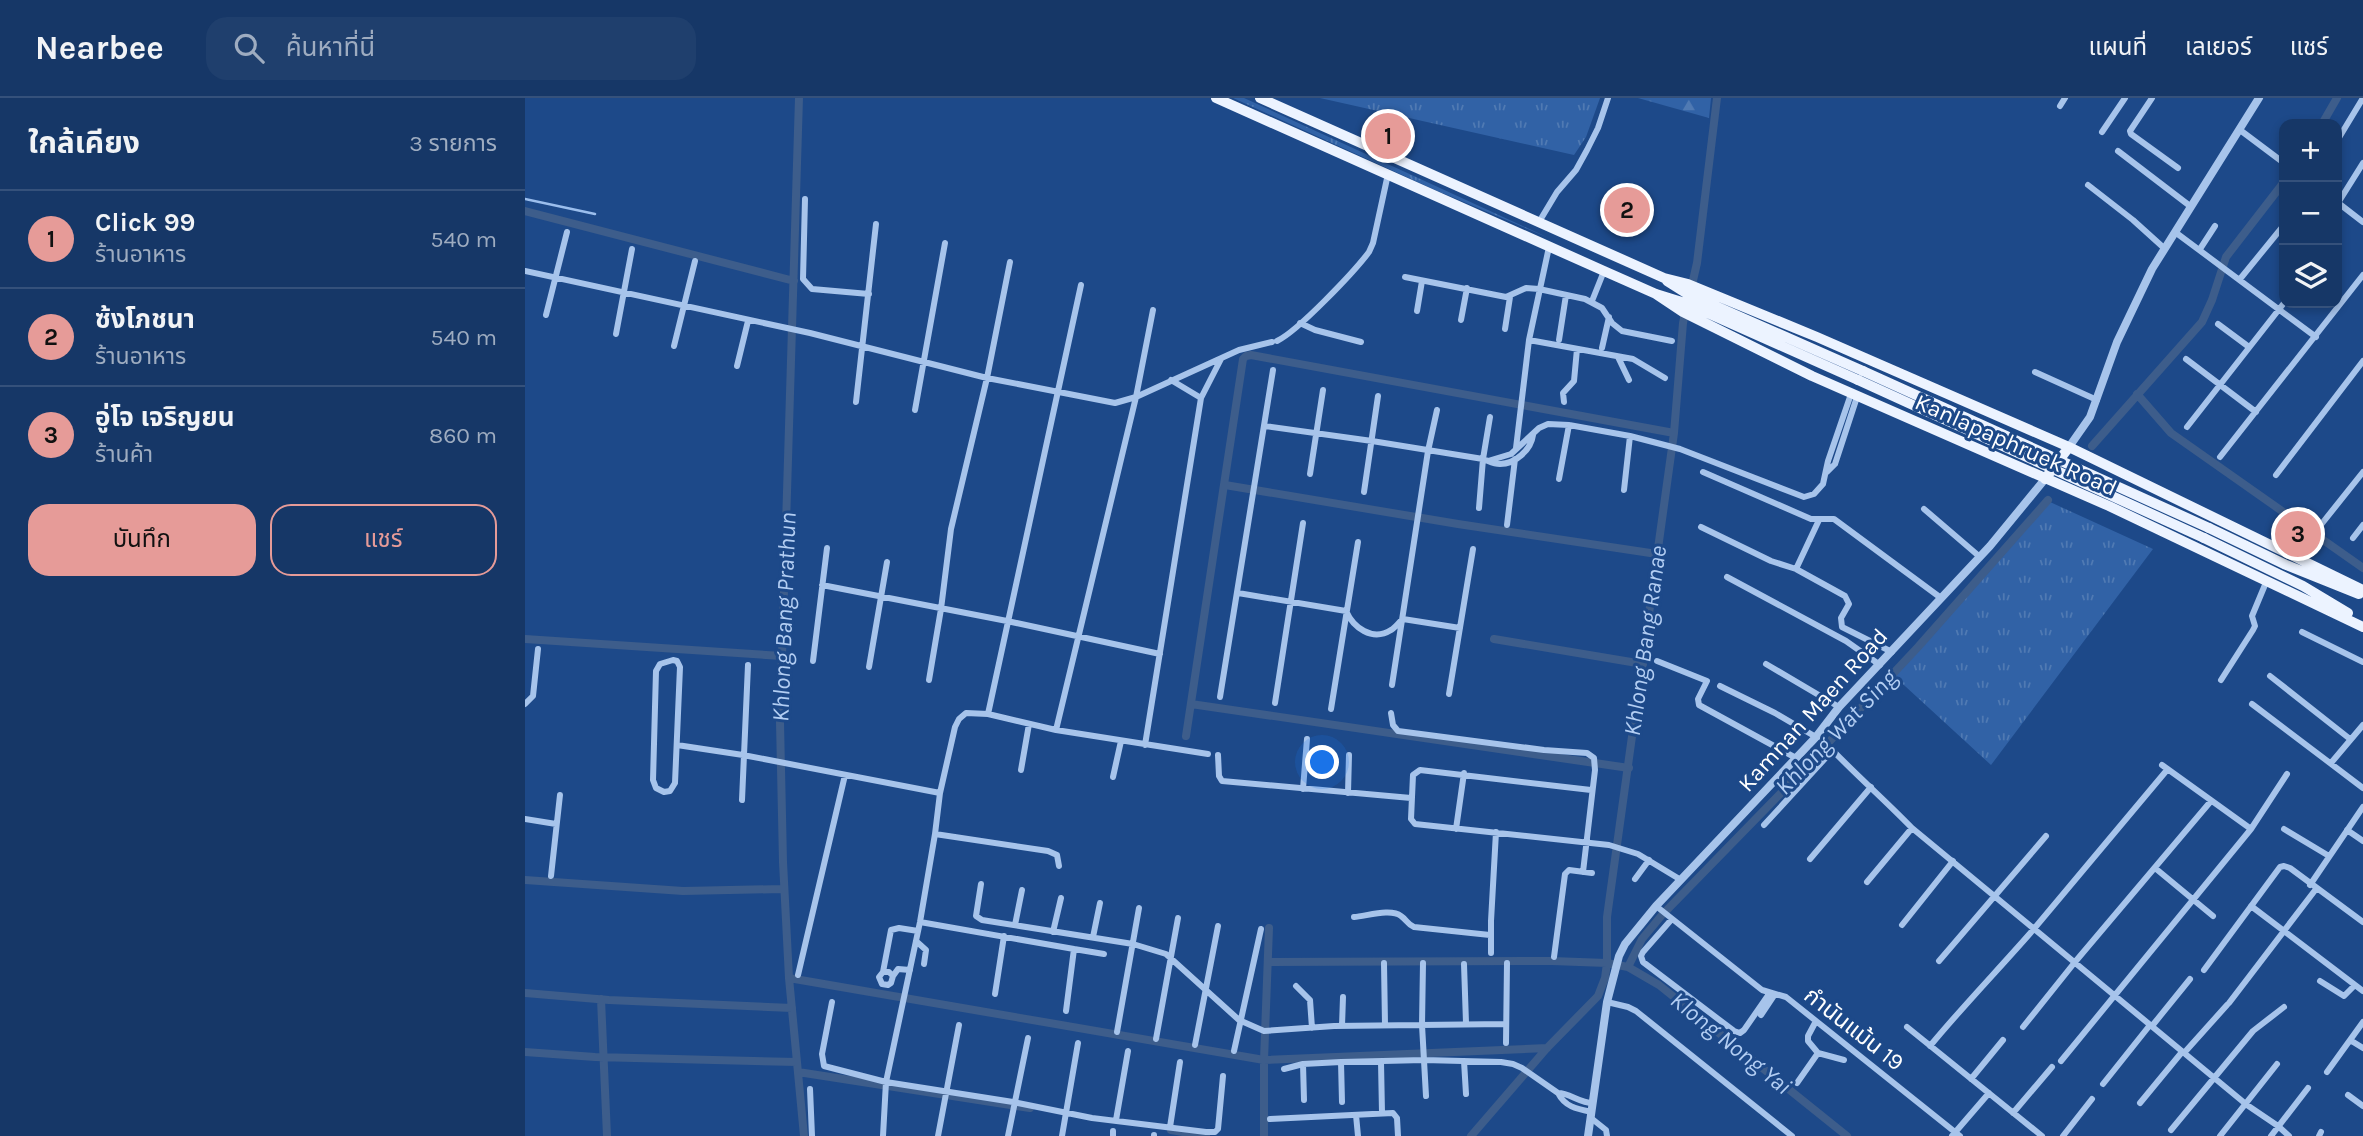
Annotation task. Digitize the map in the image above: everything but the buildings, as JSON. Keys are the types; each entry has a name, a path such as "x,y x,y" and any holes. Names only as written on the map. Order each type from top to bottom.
{"main road":[{"name":"Kanlapaphruek Road","path":"1216,98 1656,294 1686,298 2207,533 2363,596"},
{"name":"Kanlapaphruek Road","path":"1260,98 1664,278 1686,298 1697,303 1984,410 2069,447 2363,590"},
{"name":"Kanlapaphruek Road","path":"1697,303 1854,396 2109,506 2363,625"},
{"path":"1967,443 1979,443 1989,439 1998,429 1995,419 1984,410"},
{"path":"2045,479 2069,447"},
{"path":"2109,506 2096,493 2094,482 2104,473 2121,473"},
{"name":"Kanlapaphruek Road","path":"2207,533 2303,586 2363,625"}],"street":[{"path":"1539,222 1557,191 1576,170 1598,128 1608,98"},
{"path":"2060,106 2066,98"},
{"path":"2102,132 2125,98"},
{"path":"2152,98 2130,131 2178,168"},
{"path":"2069,447 2090,416 2117,342 2164,248 2259,98"},
{"path":"2342,133 2363,98"},
{"path":"2240,130 2279,159"},
{"path":"2118,150 2190,206"},
{"path":"2342,195 2363,163"},
{"path":"525,271 810,333 863,348 1058,393 1115,403 1136,397 1239,350 1275,342 1288,335 1369,252 1388,174"},
{"path":"2088,185 2164,248"},
{"path":"805,199 803,279 807,285 812,289 869,294"},
{"path":"2342,207 2363,222"},
{"path":"856,402 876,224"},
{"path":"2200,249 2215,226"},
{"path":"2240,279 2279,231"},
{"path":"546,315 567,232"},
{"path":"2175,232 2279,304"},
{"path":"915,410 944,243"},
{"path":"1507,525 1529,340 1549,247"},
{"path":"616,334 632,249"},
{"path":"674,346 695,261"},
{"path":"929,680 951,529 987,377 1010,261"},
{"path":"1592,302 1604,271"},
{"path":"2220,457 2363,275"},
{"path":"1405,277 1510,297 1526,289 1566,295 1592,302 1602,308 1622,331 1672,341"},
{"path":"1417,311 1422,281"},
{"path":"988,714 1081,285"},
{"path":"1461,320 1467,288"},
{"path":"1559,340 1566,295"},
{"path":"1504,329 1510,297"},
{"path":"2187,427 2280,308"},
{"path":"2284,308 2316,337"},
{"path":"1056,730 1136,397 1153,310"},
{"path":"1601,348 1609,317"},
{"path":"737,366 748,321"},
{"path":"1300,323 1315,330 1361,342"},
{"path":"2218,324 2249,346"},
{"path":"1529,340 1633,359 1665,378"},
{"path":"1564,402 1563,393 1574,381 1577,349"},
{"path":"1618,357 1629,380"},
{"path":"1145,745 1201,397 1221,359"},
{"path":"2186,359 2256,412"},
{"path":"2276,475 2363,361"},
{"path":"1220,697 1273,370"},
{"path":"2035,372 2097,400"},
{"path":"1171,380 1201,397"},
{"path":"1310,474 1323,390"},
{"path":"1364,492 1378,396"},
{"path":"1265,426 1372,441 1499,464 1515,460 1528,449 1539,428 1548,424 1569,425 1630,436 1680,449 1804,497 1819,491 1827,472 1835,464 1854,396"},
{"path":"1392,685 1428,451 1437,410"},
{"path":"1479,508 1490,417"},
{"path":"1559,479 1569,425"},
{"path":"1486,460 1506,456 1533,435"},
{"path":"1624,490 1630,436"},
{"path":"1703,471 1819,520 1834,519 1941,598"},
{"path":"2316,531 2363,472"},
{"name":"Kamnan Maen Road","path":"1588,1136 1607,1002 1619,956 1625,944 1796,758 1824,742 1839,708 1980,557 2045,479"},
{"path":"1924,509 1980,557"},
{"path":"1796,569 1819,520"},
{"path":"1275,703 1303,523"},
{"path":"2353,538 2363,525"},
{"path":"1701,527 1771,561 1796,569 1845,596 1849,604 1840,623 1845,630 1892,652"},
{"path":"1331,709 1357,542"},
{"path":"813,660 827,548"},
{"path":"1449,694 1473,549"},
{"path":"869,667 887,562"},
{"path":"1727,577 1846,641 1880,665"},
{"path":"2221,680 2253,631 2255,626 2252,616 2267,580"},
{"path":"822,585 1160,654"},
{"path":"1238,593 1346,611"},
{"path":"1346,611 1353,624 1367,633 1380,634 1391,630 1403,618"},
{"path":"1403,618 1460,628"},
{"path":"2302,632 2363,662"},
{"path":"525,704 533,696 538,649"},
{"path":"673,660 677,661 680,667 677,745 675,783 670,791 664,792 656,788 653,780 656,671 660,664 673,660"},
{"path":"1657,661 1707,681 1698,699 1699,705 1796,758"},
{"path":"1766,664 1839,708"},
{"path":"742,800 748,665"},
{"path":"2270,676 2350,739"},
{"path":"1720,687 1775,713 1824,742 1912,828 2247,1105 2289,1136"},
{"path":"2252,704 2363,788"},
{"path":"883,1136 886,1082 920,922 940,793 955,726 959,719 966,713 988,714 1056,730 1207,754"},
{"path":"1391,713 1392,725 1398,731 1544,751 1587,753 1594,758 1595,770 1583,872"},
{"path":"1021,769 1030,723"},
{"path":"2331,763 2363,724"},
{"path":"1303,789 1307,739"},
{"path":"1113,777 1121,741"},
{"path":"1764,825 1824,742"},
{"path":"677,745 940,793"},
{"path":"1219,755 1219,776 1222,781 1411,798"},
{"path":"1348,793 1349,755"},
{"path":"1930,1046 2034,928 2165,767 2251,829"},
{"path":"1591,790 1429,769 1416,771 1413,775 1411,798 1412,822 1624,848 1681,880"},
{"path":"1456,829 1464,773"},
{"path":"2061,1060 2251,829 2287,774"},
{"path":"798,975 845,775"},
{"path":"1810,859 1871,786"},
{"path":"551,876 560,795"},
{"path":"2023,1027 2211,801"},
{"path":"2140,1103 2228,1004 2284,930 2313,887 2329,856 2363,807"},
{"path":"525,820 556,824"},
{"path":"1867,882 1912,828"},
{"path":"2284,829 2329,856"},
{"path":"2347,830 2363,841"},
{"path":"1491,953 1496,832"},
{"path":"935,834 1048,851 1057,855 1059,866"},
{"path":"1939,961 2046,836"},
{"path":"1635,879 1649,860"},
{"path":"1902,925 1953,861"},
{"path":"2204,970 2280,867 2290,868 2363,922"},
{"path":"2155,868 2213,916"},
{"path":"1554,957 1565,874 1569,870 1592,873"},
{"path":"981,884 976,916 989,921 1133,944 1165,954 1239,1020 1263,1031 1342,1026 1506,1024"},
{"path":"1015,925 1022,890"},
{"path":"1053,932 1061,898"},
{"path":"1093,937 1100,903"},
{"path":"2251,906 2363,991"},
{"path":"1117,1032 1139,908"},
{"name":"กำนันแม้น 19","path":"1659,909 1772,994 1786,998 1956,1135"},
{"path":"1355,917 1395,913 1403,916 1409,926 1490,935"},
{"path":"1156,1039 1178,918"},
{"path":"1670,918 1643,952 1643,962 1734,1031 1740,1033 1744,1030 1772,994"},
{"path":"920,922 1104,954"},
{"path":"1195,1045 1219,926"},
{"path":"1234,1051 1261,929"},
{"path":"909,970 898,969 891,983 885,985 879,977 883,971 891,930 918,930"},
{"path":"995,994 1004,936"},
{"path":"916,941 926,950 924,964"},
{"path":"1066,1011 1074,949"},
{"path":"1384,963 1385,1025"},
{"path":"1423,963 1422,1045 1426,1096"},
{"path":"1506,1043 1507,963"},
{"path":"1464,964 1467,1023"},
{"path":"883,971 893,976"},
{"path":"2103,1084 2190,979"},
{"path":"2320,981 2344,996 2355,985"},
{"path":"1296,986 1310,1000 1312,1027"},
{"path":"1761,1015 1772,994"},
{"path":"1342,1026 1343,997"},
{"path":"831,1002 822,1054 824,1066 886,1082 1066,1111 1092,1118 1215,1132 1218,1129 1223,1076"},
{"path":"1607,1002 1636,1012 1791,1136"},
{"path":"2171,1130 2253,1031 2284,1007"},
{"path":"1816,1021 1807,1039 1818,1053 1844,1060"},
{"path":"2327,1072 2363,1022"},
{"path":"938,1136 959,1025"},
{"path":"1907,1027 2042,1136"},
{"path":"1008,1136 1028,1038"},
{"path":"1971,1079 2003,1040"},
{"path":"2350,1040 2363,1048"},
{"path":"1062,1136 1079,1043"},
{"path":"1116,1120 1128,1051"},
{"path":"1797,1083 1818,1053"},
{"path":"1284,1069 1304,1064 1381,1062 1423,1057 1513,1064 1558,1093 1572,1108 1592,1111 1606,1130 1607,1136"},
{"path":"1464,1061 1466,1094"},
{"path":"1170,1127 1180,1062"},
{"path":"1341,1062 1342,1102"},
{"path":"1381,1062 1383,1113"},
{"path":"1304,1064 1304,1100"},
{"path":"2220,1136 2277,1064"},
{"path":"2013,1113 2052,1067"},
{"path":"2270,1136 2308,1088"},
{"path":"810,1089 812,1136"},
{"path":"1956,1135 1989,1093"},
{"path":"2348,1095 2363,1106"},
{"path":"2063,1136 2092,1099"},
{"path":"1270,1119 1383,1113 1395,1115 1398,1136"},
{"path":"1356,1115 1357,1136"}],"green space":[{"path":"1233,98 1244,98 1549,238 1433,189"},
{"path":"1320,98 1600,98 1586,137 1574,155"},
{"path":"1638,98 1711,98 1709,118"},
{"path":"2050,502 2153,549 1991,765 1893,675"}],"waterway":[{"name":"Khlong Bang Prathun","path":"799,98 780,722 789,978 804,1136"},
{"name":"Khlong Bang Ranae","path":"1691,289 1697,263 1717,98"},
{"name":"Khlong Wat Sing","path":"2325,119 2337,98"},
{"name":"Khlong Wat Sing","path":"2092,446 2202,322 2226,257 2279,188"},
{"path":"525,199 595,214"},
{"path":"525,211 794,281"},
{"name":"Khlong Bang Ranae","path":"1471,1136 1547,1048 1598,996 1605,978 1607,917 1674,433 1686,309"},
{"path":"1186,736 1243,359 1246,356 1674,433"},
{"path":"2137,394 2171,433 2363,568"},
{"path":"1225,485 1657,554"},
{"name":"Khlong Wat Sing","path":"1628,967 1642,939 1662,915 1918,647 2048,500"},
{"path":"525,639 782,656"},
{"path":"1494,639 1643,664"},
{"path":"1191,704 1629,768"},
{"path":"525,880 683,891 781,889"},
{"path":"1264,1136 1269,928"},
{"name":"Klong Nong Yai","path":"1268,962 1552,961 1607,963 1628,967 1659,985 1847,1136"},
{"path":"789,978 1264,1060 1547,1048"},
{"path":"525,993 609,1000 792,1008"},
{"path":"601,999 607,1136"},
{"path":"525,1052 595,1057 797,1062"},
{"path":"798,1072 1030,1108"},
{"path":"1171,1130 1206,1136"}],"place":[{"name":"Click 99","path":"1388,136"},
{"name":"ซ้งโภชนา","path":"1627,210"},
{"name":"อู่โจ เจริญยน","path":"2298,534"}]}
